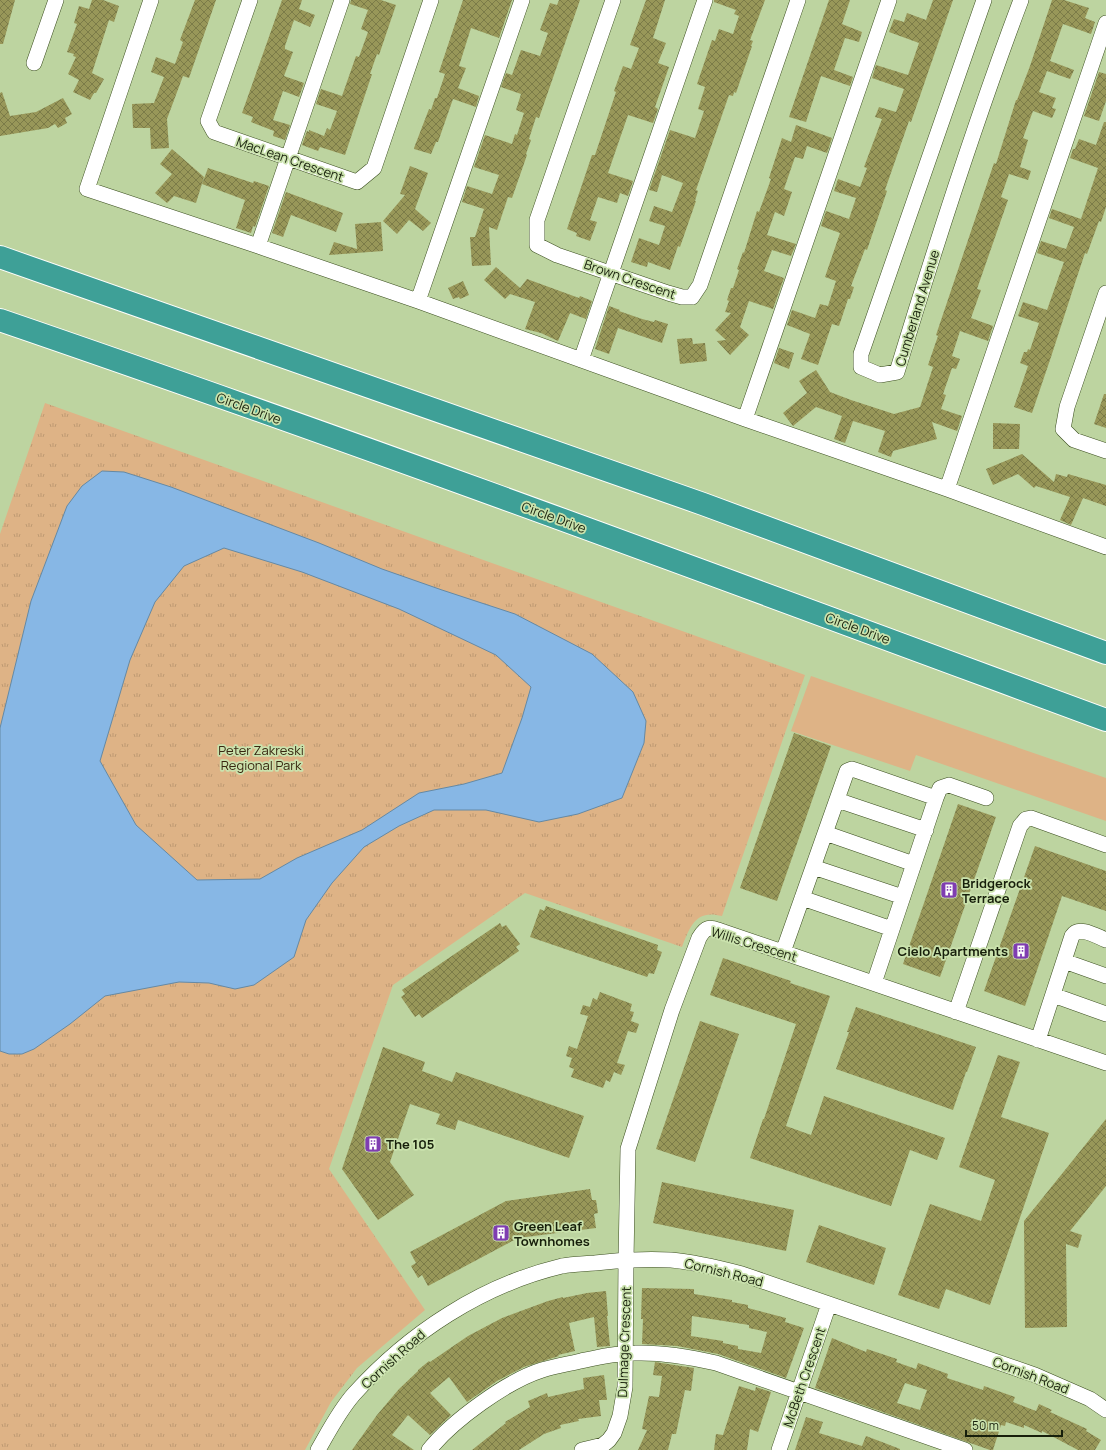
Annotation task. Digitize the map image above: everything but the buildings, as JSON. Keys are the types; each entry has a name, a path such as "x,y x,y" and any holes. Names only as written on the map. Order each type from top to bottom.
{"highway":[{"path":"0,256 710,507 1106,652"},
{"name":"Circle Drive","path":"0,320 102,355 662,556 1106,720"},
{"path":"0,326 102,355"}],"street":[{"path":"34,63 56,0"},
{"path":"151,0 86,190 258,246 947,489 1106,547"},
{"name":"MacLean Crescent","path":"250,0 208,121 214,132 357,182 374,168 432,0"},
{"path":"258,246 342,0"},
{"path":"418,302 522,0"},
{"name":"Brown Crescent","path":"613,0 537,220 537,245 557,255 682,297 692,297 700,285 798,0"},
{"path":"581,360 705,0"},
{"path":"745,419 889,0"},
{"name":"Cumberland Avenue","path":"984,0 861,354 860,367 880,375 897,372 945,217 1021,0"},
{"path":"947,489 1106,23"},
{"path":"1106,293 1067,407 1063,429 1074,440 1106,451"},
{"path":"784,952 846,773 852,769 936,798"},
{"path":"874,983 940,788 949,785 986,798"},
{"path":"837,800 926,830"},
{"path":"956,1012 1020,826 1023,822 1031,818 1106,845"},
{"path":"825,833 914,864"},
{"path":"813,867 903,897"},
{"path":"802,898 892,929"},
{"name":"Willis Crescent","path":"626,1260 628,1149 673,1007 699,938 704,930 710,927 1106,1063"},
{"path":"1038,1040 1072,936 1080,930 1106,940"},
{"path":"1064,961 1106,976"},
{"path":"1053,995 1106,1014"},
{"name":"Cornish Road","path":"318,1450 336,1418 354,1395 392,1356 411,1340 448,1315 501,1285 563,1266 626,1260 671,1260 706,1265 742,1274 1035,1375 1090,1399 1106,1410"},
{"name":"Dulmage Crescent","path":"582,1450 602,1445 614,1433 620,1416 625,1387 626,1260"},
{"name":"McBeth Crescent","path":"779,1450 829,1304"},
{"path":"429,1450 444,1434 471,1410 524,1377 542,1370 608,1355 636,1352 677,1356 716,1363 965,1450"}],"green space":[{"name":"Peter Zakreski Regional Park","path":"45,403 805,675 722,916 713,914 700,917 691,926 682,947 525,893 393,985 329,1169 425,1310 357,1368 331,1402 305,1450 0,1450 0,534"},
{"path":"811,676 1106,778 1106,821 916,755 910,771 791,731"}],"water":[{"path":"102,471 124,472 171,487 319,543 382,569 515,614 592,654 633,692 646,721 644,743 622,798 578,814 539,822 486,810 434,810 399,826 364,847 332,883 306,920 294,957 254,985 235,989 209,983 179,982 105,996 70,1024 34,1049 22,1054 9,1054 0,1051 0,728 31,601 67,506 82,486","holes":["224,548 302,572 399,609 496,655 531,687 522,718 502,773 464,784 419,793 362,830 297,858 260,879 197,880 136,825 100,761 130,660 155,602 184,566"]}],"place":[{"name":"Bridgerock Terrace","path":"949,890"},
{"name":"Cielo Apartments","path":"1021,951"},
{"name":"The 105","path":"373,1144"},
{"name":"Green Leaf Townhomes","path":"501,1233"}]}
